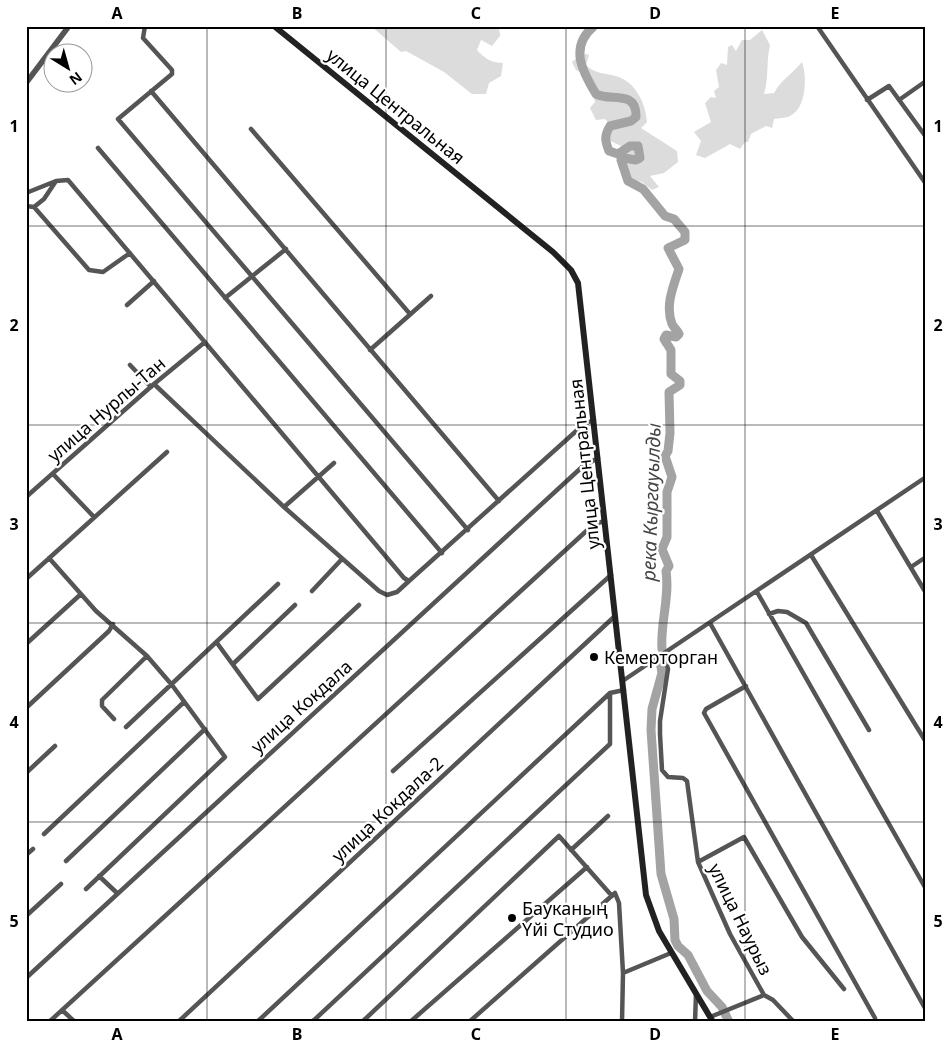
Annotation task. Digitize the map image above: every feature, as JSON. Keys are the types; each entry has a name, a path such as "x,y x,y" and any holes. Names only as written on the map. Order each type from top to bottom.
{"main road":[{"name":"улица Центральная","path":"274,26 540,241 571,270 578,283 582,300 604,521 624,680 646,895 659,931 711,1019"}],"street":[{"path":"26,83 69,26"},
{"path":"145,26 143,38 172,70 172,74 118,119 468,530"},
{"path":"818,26 926,184"},
{"path":"899,100 926,81"},
{"path":"867,100 889,86 925,134"},
{"path":"152,91 499,501"},
{"path":"251,129 410,314"},
{"path":"98,148 442,553"},
{"path":"26,193 56,181 68,180 404,578 409,581"},
{"path":"26,206 34,206 44,199 56,181"},
{"path":"34,206 89,270 103,272 130,253"},
{"path":"225,298 286,249"},
{"path":"127,305 154,281"},
{"path":"370,350 431,296"},
{"name":"улица Нурлы-Тан","path":"26,498 152,385 205,342"},
{"path":"130,365 342,559 387,595 396,592 468,530 584,424 594,420"},
{"path":"26,579 167,452"},
{"name":"улица Кокдала","path":"26,978 582,467 598,458"},
{"path":"284,507 334,463"},
{"path":"53,474 94,517"},
{"path":"624,680 926,477"},
{"path":"877,510 926,593"},
{"path":"49,1022 594,524 604,521"},
{"path":"811,555 926,742"},
{"path":"911,567 926,557"},
{"path":"49,558 81,594 147,656 172,684 225,758 86,889"},
{"path":"312,591 342,559"},
{"path":"393,772 611,575"},
{"path":"126,728 278,584"},
{"path":"757,592 926,889"},
{"path":"26,644 81,594"},
{"path":"232,664 295,605"},
{"path":"217,642 258,699 359,605"},
{"path":"769,614 778,611 787,612 806,624 869,730"},
{"name":"улица Кокдала-2","path":"178,1022 615,616"},
{"path":"710,623 926,1010"},
{"path":"26,708 109,631 112,624"},
{"name":"улица Наурыз","path":"664,654 668,669 660,721 662,770 668,777 683,778 687,781 698,862 730,934 764,995 773,1000 794,1022"},
{"path":"114,719 102,706 102,700 147,656"},
{"path":"746,686 706,708 704,713 875,1018"},
{"path":"257,1022 610,693 625,690"},
{"path":"312,1022 610,744 612,741 610,693"},
{"path":"44,834 184,702"},
{"path":"66,861 205,729"},
{"path":"26,773 55,746"},
{"path":"571,850 608,816"},
{"path":"362,1022 559,836 614,895 619,903 623,973 622,1022"},
{"path":"698,862 744,837 802,937 844,989"},
{"path":"26,854 33,848"},
{"path":"410,1022 587,867"},
{"path":"100,876 117,893"},
{"path":"26,916 61,884"},
{"path":"469,1022 614,895"},
{"path":"623,973 671,953"},
{"path":"695,1022 696,994"},
{"path":"711,1019 728,1008 764,995"},
{"path":"62,1010 75,1022"}],"shaded area":[{"path":"371,26 499,26 500,36 492,46 481,40 477,50 489,60 503,63 501,76 489,83 486,94 472,94 444,72 406,51 401,52"},
{"path":"762,30 770,45 764,94 774,93 802,62 805,83 800,106 790,116 774,119 772,128 766,126 751,134 748,142 745,142 740,149 730,144 705,158 696,155 701,141 694,132 711,122 705,103 711,97 716,98 714,91 719,87 716,70 721,63 727,65 728,47 732,45 736,51 742,40 750,40"},
{"path":"583,53 589,55 586,65 590,68 623,79 633,87 643,103 646,116 647,122 641,128 677,151 678,162 664,173 650,176 659,187 652,190 642,182 632,180 625,170 621,146 606,139 612,127 605,119 596,120 590,108 595,102 593,94 582,73 576,70 572,62"}],"waterway":[{"name":"река Кыргауылды","path":"594,26 586,34 580,51 580,59 586,77 596,94 622,98 632,103 635,108 636,117 631,121 610,126 606,138 609,151 618,154 630,146 638,146 640,158 636,160 624,158 621,160 628,181 643,189 665,216 674,219 685,232 685,240 668,248 679,269 674,283 669,310 672,324 679,334 676,337 666,335 664,339 671,350 671,374 680,381 680,385 669,392 670,433 668,451 665,456 672,477 667,492 667,537 662,549 669,566 666,571 667,591 662,630 662,649"},
{"name":"река Кыргауылды","path":"660,661 662,673 652,709 651,730 661,874 674,919 675,940 678,946 688,955 707,991 722,1007 729,1022"}],"place":[{"name":"Кемерторган","path":"594,657"},
{"name":"Бауканың Үйі Студио","path":"512,918"}]}
